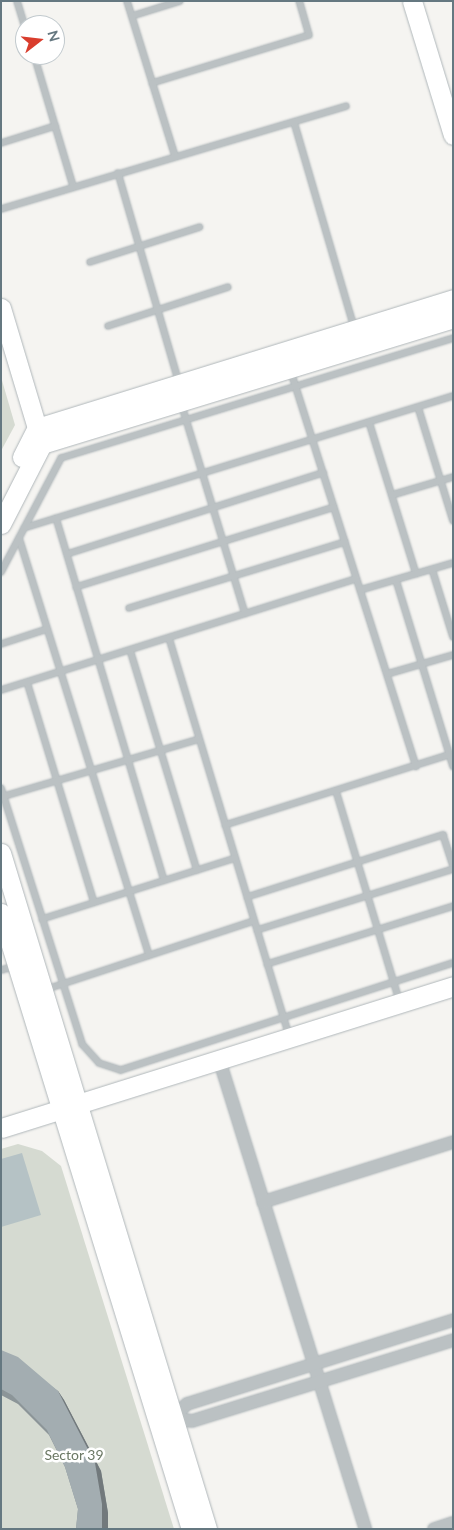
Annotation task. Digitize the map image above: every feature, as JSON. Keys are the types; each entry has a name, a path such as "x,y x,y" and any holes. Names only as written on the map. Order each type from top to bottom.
{"street":[{"path":"412,1 453,134"},
{"path":"1,496 39,436 180,393 355,329 453,299"},
{"path":"1,308 39,436 1,524"},
{"path":"180,393 293,377 453,318"},
{"path":"1,854 43,990 69,1106 191,1529"},
{"path":"1,913 9,968 69,1106 173,1418 207,1529"},
{"path":"1,1128 453,986"},
{"path":"219,1059 365,1529"},
{"path":"263,1202 453,1142"},
{"path":"173,1418 187,1404 453,1320"},
{"path":"173,1418 192,1421 453,1340"},
{"path":"434,1529 453,1523"}],"lane":[{"path":"17,1 21,15"},
{"path":"127,1 175,156"},
{"path":"132,16 180,1"},
{"path":"152,83 309,34 299,1"},
{"path":"37,65 73,186"},
{"path":"1,209 346,106"},
{"path":"294,122 355,329"},
{"path":"1,144 55,126"},
{"path":"118,173 158,310 186,420 245,614"},
{"path":"90,262 200,228"},
{"path":"108,326 228,287"},
{"path":"1,572 62,458 186,420 293,377 453,338"},
{"path":"293,377 416,766"},
{"path":"24,528 453,396"},
{"path":"418,407 453,521"},
{"path":"369,422 416,574"},
{"path":"66,554 323,473"},
{"path":"392,495 453,477"},
{"path":"76,587 334,507"},
{"path":"56,518 164,880"},
{"path":"19,538 149,956"},
{"path":"128,608 345,542"},
{"path":"360,590 453,564"},
{"path":"432,569 453,637"},
{"path":"1,690 356,578"},
{"path":"396,580 453,766"},
{"path":"1,644 46,629"},
{"path":"169,638 289,1037"},
{"path":"130,650 197,870"},
{"path":"387,674 453,655"},
{"path":"27,682 94,902"},
{"path":"3,797 199,739"},
{"path":"225,825 450,755"},
{"path":"1,788 82,1044 99,1063 121,1070 453,963"},
{"path":"336,791 400,1003"},
{"path":"247,897 443,835 453,867 257,930"},
{"path":"42,919 235,858"},
{"path":"267,964 453,906"},
{"path":"43,990 254,921"}],"green space":[{"path":"1,377 15,425 1,451"},
{"name":"Sector 39","path":"18,1144 42,1151 61,1166 174,1529 1,1529 1,1149"}],"shaded area":[{"path":"22,1153 41,1215 1,1227 1,1159"}],"building":[{"path":"1,1350 18,1357 58,1391 95,1463 102,1504 102,1529 76,1529 78,1509 65,1467 47,1430 12,1395 1,1389"}]}
